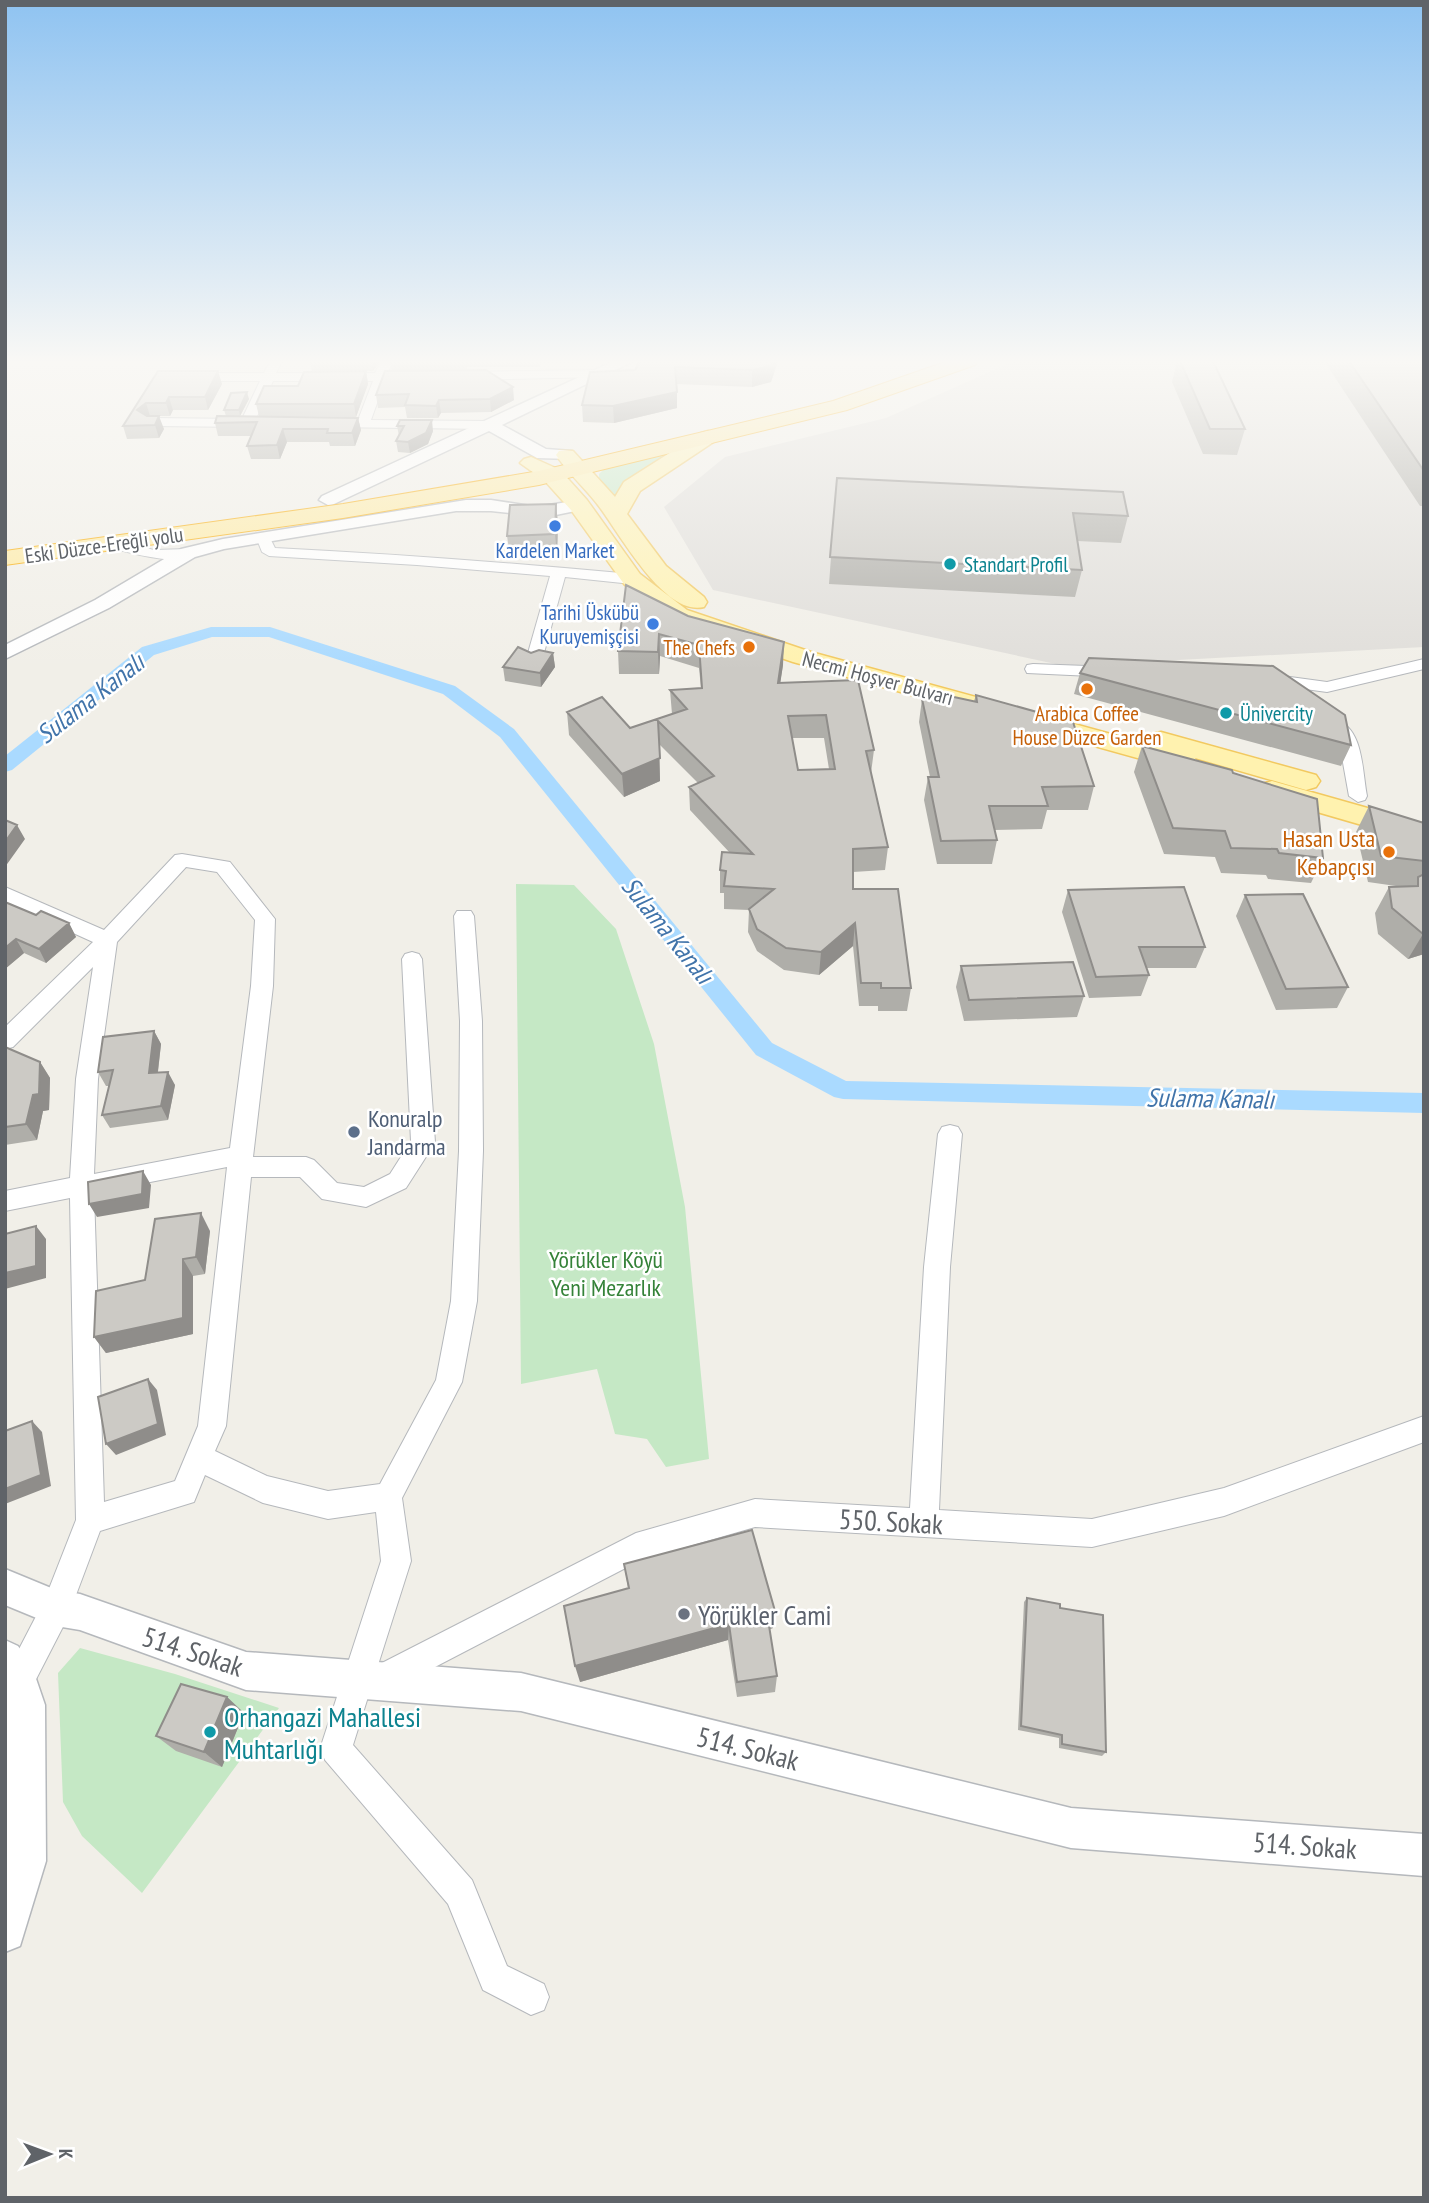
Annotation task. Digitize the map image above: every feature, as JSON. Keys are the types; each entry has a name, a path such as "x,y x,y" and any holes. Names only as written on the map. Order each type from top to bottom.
{"highway":[{"path":"5,568 203,531 356,509 561,464"},
{"path":"5,545 563,464"},
{"name":"Eski Düzce-Ereğli yolu","path":"5,558 122,546"}],"main road":[{"path":"616,514 632,487 668,464"},
{"name":"Necmi Hoşver Bulvarı","path":"557,465 579,505 632,579 678,615 778,650 1191,765 1424,834"},
{"name":"Necmi Hoşver Bulvarı","path":"557,465 616,514 650,560 685,597 728,619 1424,814"}],"street":[{"path":"328,500 405,464"},
{"path":"122,546 154,554 188,553 263,537 457,506 494,506 524,513 554,513 579,505"},
{"path":"263,537 269,552 417,560 632,579"},
{"path":"5,653 169,566 188,553"},
{"path":"534,660 559,572"},
{"path":"1302,702 1262,678 1327,687 1424,664"},
{"path":"1033,669 1136,673"},
{"path":"1324,718 1346,733 1358,796"},
{"path":"6,1038 107,940 182,860 223,867 265,919 262,986 240,1161 212,1426 184,1492 90,1520"},
{"path":"5,894 107,940"},
{"path":"464,916 471,1034 471,1151 464,1301 449,1382 388,1497 396,1561 368,1680 336,1749 460,1892 495,1978 531,1997"},
{"path":"5,1931 24,1861 26,1705 12,1669 68,1610 90,1520 82,1186 87,1079 107,940"},
{"path":"5,1202 82,1186 240,1161 306,1167 330,1192 366,1197 398,1181 423,1142 412,959"},
{"path":"924,1523 937,1267 950,1135"},
{"name":"550. Sokak","path":"368,1680 636,1547 755,1513 1092,1533 1224,1502 1424,1429"},
{"path":"199,1457 263,1489 328,1505 388,1497"},
{"name":"514. Sokak","path":"5,1587 246,1671 521,1692 1071,1828 1424,1854"}],"shaded area":[{"name":"Standart Profil","path":"717,464 1424,464 1424,647 1065,666 713,590 664,507"}],"green space":[{"path":"626,464 659,464 618,498 599,479 603,470"},
{"name":"Yörükler Köyü Yeni Mezarlık","path":"516,884 574,885 616,929 654,1044 685,1207 709,1459 666,1467 647,1439 615,1434 597,1369 521,1384"},
{"path":"80,1648 175,1674 279,1708 142,1893 82,1836 63,1802 58,1673"}],"building":[{"name":"Standart Profil","path":"837,478 1123,492 1128,516 1073,513 1082,570 830,557"},
{"path":"556,504 555,534 507,536 510,505"},
{"path":"626,585 688,616 784,642 778,683 858,680 874,750 866,751 888,847 853,849 853,889 898,889 911,988 881,988 881,983 861,983 855,923 821,952 786,948 757,929 749,909 774,889 724,886 726,871 720,870 722,852 753,854 689,787 714,776 658,721 660,758 622,774 567,712 602,697 630,728 687,709 670,690 702,688 699,645 659,634 658,652 618,651","holes":["826,715 835,769 798,770 788,716"]},
{"path":"518,647 531,653 539,650 553,653 540,673 503,667"},
{"path":"1089,658 1273,666 1345,715 1351,745 1080,673"},
{"path":"940,694 977,702 976,695 1073,722 1094,786 1042,787 1048,806 989,806 997,840 941,841 928,777 939,777 922,699"},
{"path":"1142,746 1232,770 1233,773 1317,799 1323,858 1279,853 1277,849 1231,848 1225,831 1173,828"},
{"path":"1369,806 1424,823 1424,861 1381,856"},
{"path":"5,820 17,825 5,842"},
{"path":"1424,874 1423,934 1392,908 1389,887 1418,886 1418,877"},
{"path":"1184,887 1205,947 1139,947 1149,975 1096,977 1068,890"},
{"path":"1303,894 1348,987 1286,989 1245,895"},
{"path":"5,902 36,915 41,911 69,923 39,949 16,939 5,948"},
{"path":"1073,962 1084,996 969,1000 961,966"},
{"path":"154,1031 149,1073 168,1072 161,1106 102,1115 113,1070 98,1072 103,1037"},
{"path":"5,1047 40,1062 39,1094 33,1095 26,1124 5,1127"},
{"path":"143,1171 142,1194 89,1204 88,1182"},
{"path":"201,1213 196,1257 183,1259 183,1318 94,1337 96,1291 145,1280 155,1219"},
{"path":"36,1226 36,1266 5,1273 5,1234"},
{"path":"148,1379 158,1424 106,1444 98,1397"},
{"path":"32,1421 41,1475 5,1489 5,1431"},
{"name":"Yörükler Cami","path":"752,1530 775,1611 767,1613 777,1676 737,1682 729,1624 575,1666 564,1606 629,1588 624,1564"},
{"path":"1027,1598 1060,1604 1060,1608 1103,1615 1106,1752 1062,1744 1062,1735 1021,1726"},
{"path":"181,1684 227,1697 204,1752 156,1736"}],"waterway":[{"name":"Sulama Kanalı","path":"5,766 148,651 211,632 270,632 449,690 507,733 764,1049 843,1090 1424,1103"}],"place":[{"name":"Kardelen Market","path":"555,526"},
{"name":"Standart Profil","path":"950,564"},
{"name":"Tarihi Üskübü Kuruyemişçisi","path":"653,624"},
{"name":"The Chefs","path":"749,647"},
{"name":"Arabica Coffee House Düzce Garden","path":"1087,689"},
{"name":"Ünivercity","path":"1226,713"},
{"name":"Hasan Usta Kebapçısı","path":"1389,852"},
{"name":"Konuralp Jandarma","path":"354,1132"},
{"name":"Yörükler Cami","path":"684,1614"},
{"name":"Orhangazi Mahallesi Muhtarlığı","path":"210,1732"}]}
